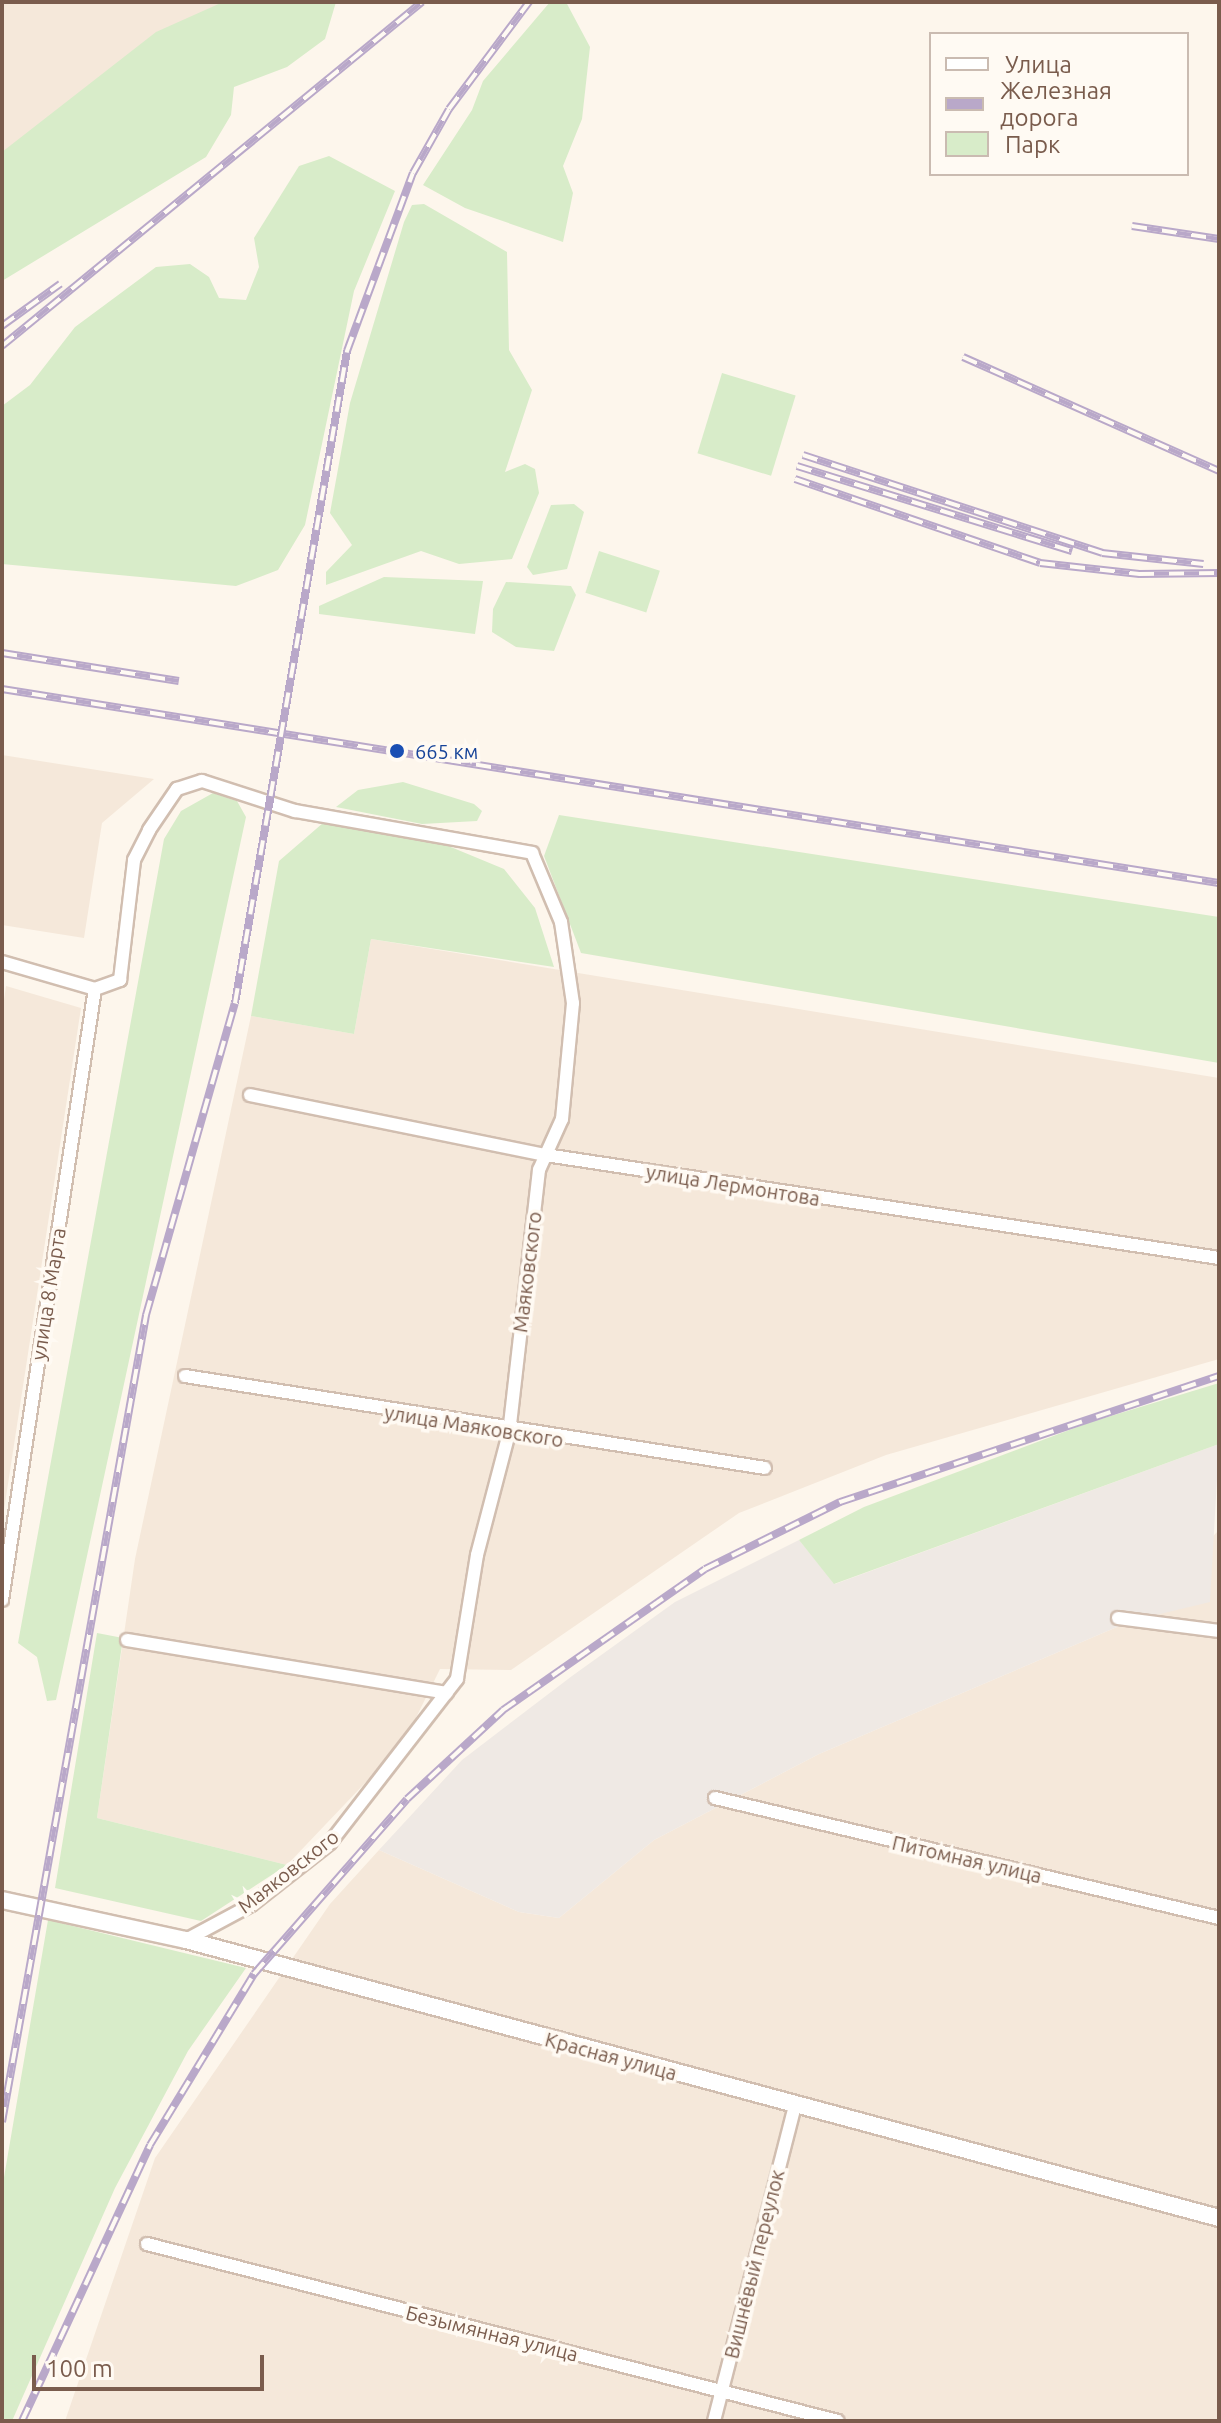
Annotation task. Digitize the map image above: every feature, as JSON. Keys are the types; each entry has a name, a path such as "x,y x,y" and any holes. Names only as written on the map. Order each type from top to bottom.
{"street":[{"name":"Маяковского","path":"95,989 120,980 134,860 177,789 202,781 295,811 532,853 561,922 573,1003 562,1119 546,1155 509,1433 477,1555 457,1679 330,1843 251,1905 186,1940"},
{"path":"2,962 95,989"},
{"name":"улица 8 Марта","path":"2,1600 95,989"},
{"name":"улица Лермонтова","path":"250,1095 546,1155 1219,1258"},
{"name":"улица Маяковского","path":"185,1376 509,1433 765,1468"},
{"path":"1118,1618 1219,1631"},
{"path":"127,1640 447,1693"},
{"name":"Питомная улица","path":"715,1798 1219,1918"},
{"name":"Красная улица","path":"2,1900 186,1940 1219,2218"},
{"name":"Вишнёвый переулок","path":"714,2421 795,2106"},
{"name":"Безымянная улица","path":"147,2244 838,2421"}],"shaded area":[{"path":"2,2 224,2 2,173"},
{"path":"2,755 154,779 102,823 84,938 2,925"},
{"path":"371,939 1219,1078 1219,1359 886,1455 739,1513 511,1670 440,1669 404,1742 287,1865 97,1818 135,1559 251,1016 354,1034"},
{"path":"6,986 81,1008 2,1523 2,1013"},
{"path":"1219,1444 1210,1602 1131,1621 819,1754 654,1840 559,1918 519,1912 379,1850 462,1760 572,1676 675,1602 799,1540 835,1584"},
{"path":"1219,1530 1219,2421 65,2421 155,2158 330,1904 379,1850 519,1912 559,1918 654,1840 819,1754 1131,1621"}],"green space":[{"path":"223,2 336,2 325,39 287,67 234,87 231,115 206,157 2,281 2,152 156,32"},
{"path":"550,2 566,2 590,47 582,119 563,166 573,193 563,242 465,208 423,185 472,110 483,81"},
{"path":"329,156 395,191 354,291 305,525 278,570 236,586 2,564 2,406 30,385 75,327 156,267 190,264 209,277 219,298 246,300 259,267 254,238 299,166"},
{"path":"424,204 507,252 509,350 532,390 505,472 525,464 535,469 539,493 512,559 459,564 421,551 326,585 326,572 352,545 330,513 350,403 404,222 412,205"},
{"path":"722,373 796,396 771,476 697,453"},
{"path":"574,504 584,512 567,569 533,575 527,567 551,505"},
{"path":"599,551 660,571 646,613 585,593"},
{"path":"384,577 483,581 475,634 319,614 319,606"},
{"path":"506,582 571,586 576,595 554,651 516,647 492,632 493,609"},
{"path":"403,782 474,804 482,811 477,821 422,824 336,807 358,790"},
{"path":"213,793 237,801 246,817 56,1700 47,1701 37,1657 18,1643 164,839 181,811"},
{"path":"559,815 1219,917 1219,1063 581,953 544,856"},
{"path":"323,823 446,845 504,869 535,908 554,967 371,939 354,1034 251,1016 279,861"},
{"path":"1219,1383 1219,1444 834,1584 799,1540 864,1507 1088,1423"},
{"path":"97,1633 123,1638 97,1818 287,1865 201,1921 55,1888"},
{"path":"48,1920 246,1968 188,2051 115,2188 12,2421 2,2421 2,2189"}],"railway":[{"path":"2,346 422,2"},
{"path":"2,2122 146,1315 235,1003 347,351 413,173 449,109 529,2"},
{"path":"1132,226 1219,239"},
{"path":"2,326 60,284"},
{"path":"963,357 1219,471"},
{"path":"803,455 1102,553 1203,564"},
{"path":"797,466 1072,551"},
{"path":"795,479 1040,563 1139,574 1219,573"},
{"path":"2,653 179,681"},
{"path":"2,689 1219,883"},
{"path":"22,2421 150,2145 254,1974 407,1799 503,1710 705,1569 840,1502 1219,1376"}],"place":[{"name":"665 км","path":"397,751"}]}
